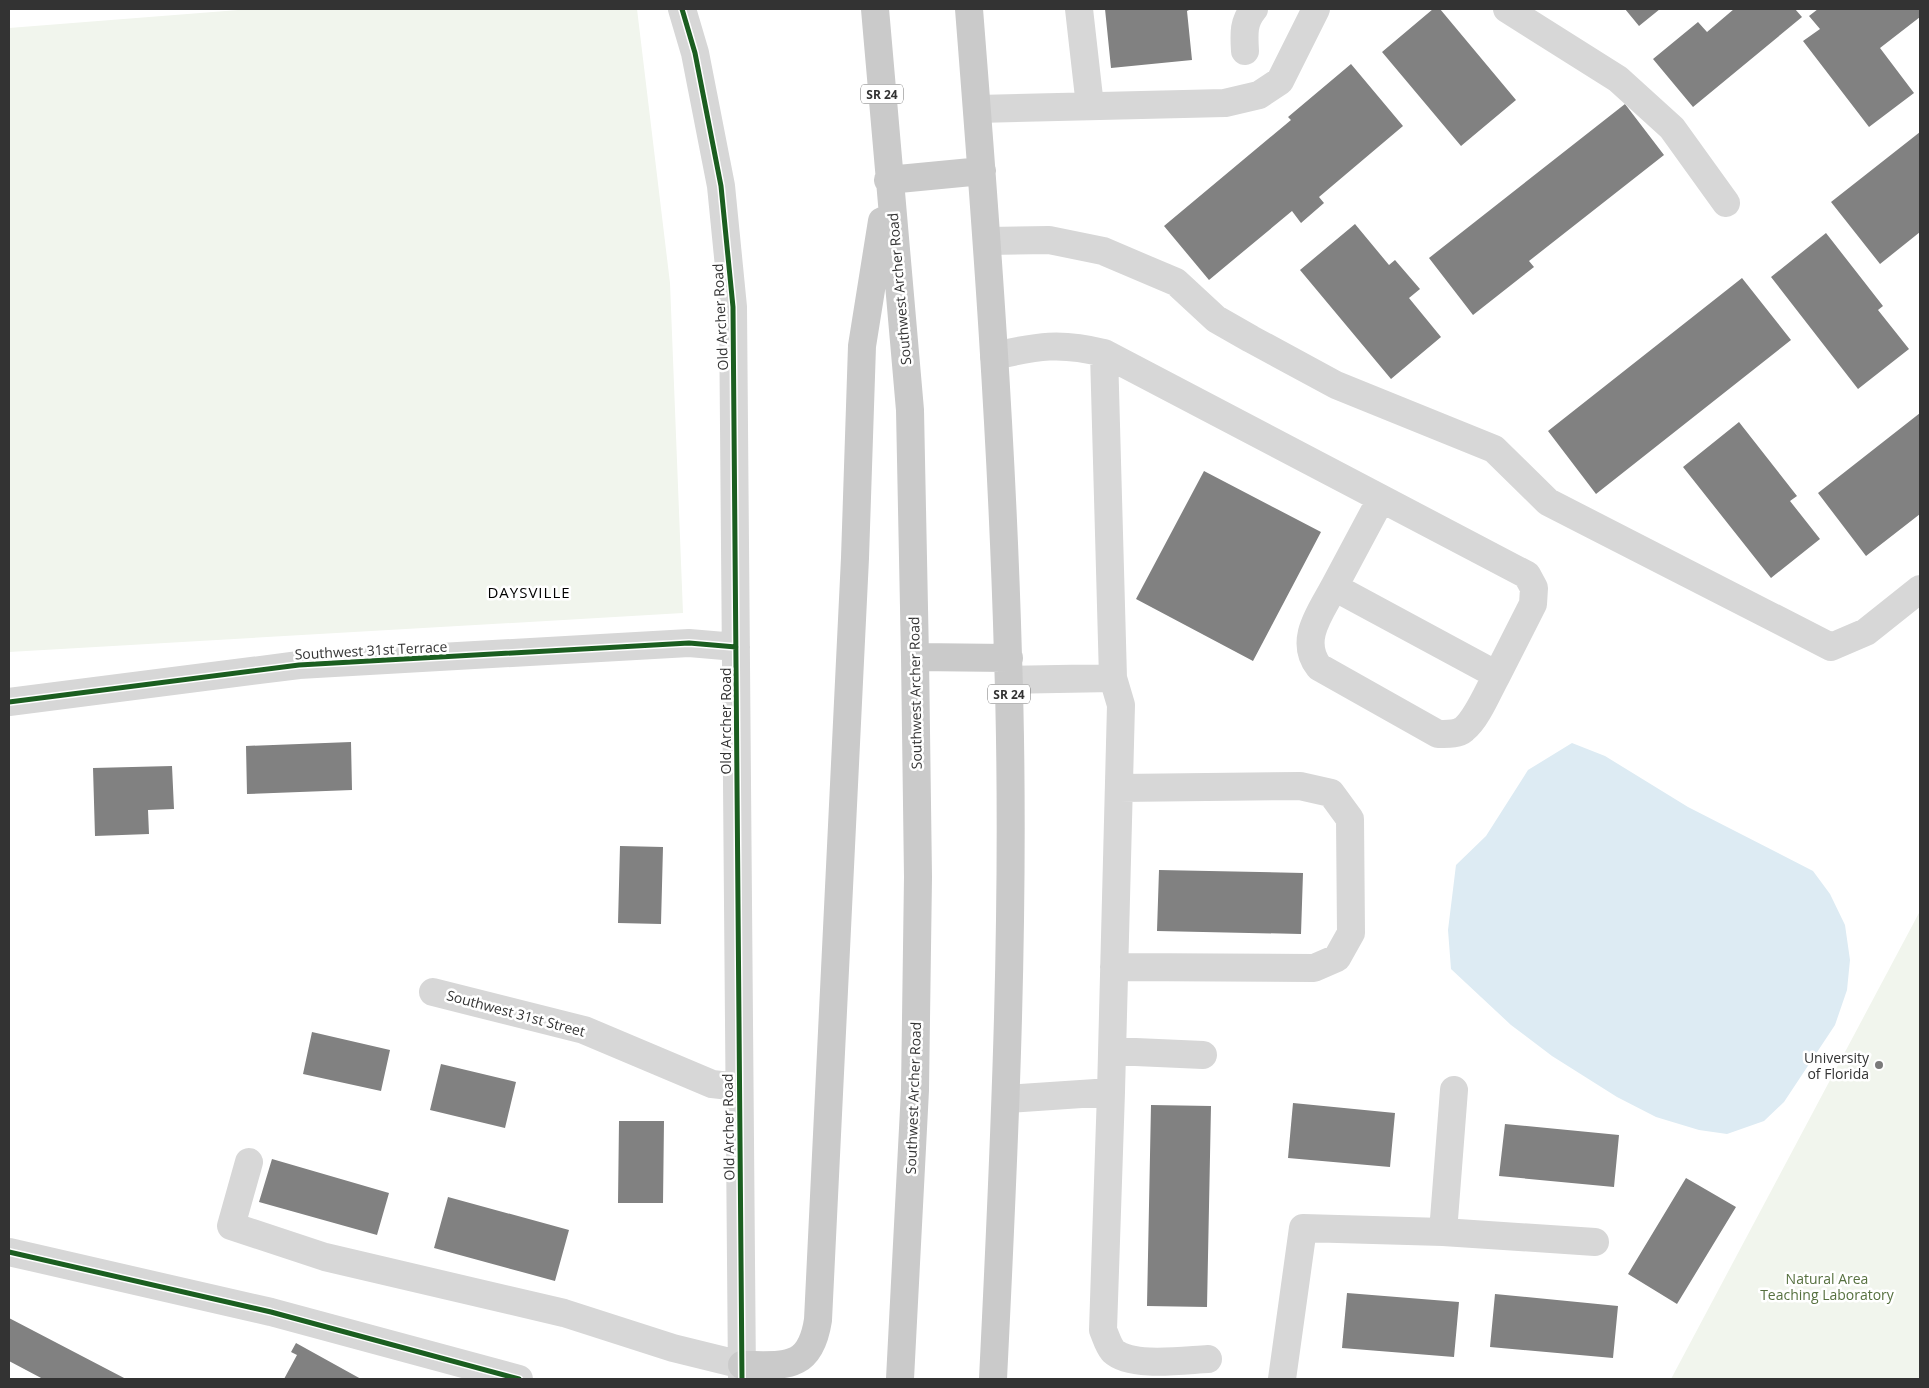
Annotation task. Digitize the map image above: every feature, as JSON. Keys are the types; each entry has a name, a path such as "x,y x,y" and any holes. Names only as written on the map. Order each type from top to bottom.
{"main road":[{"name":"Southwest Archer Road","path":"875,9 888,180 910,410 915,657 918,877 915,1090 900,1379"},
{"name":"SR 24","path":"969,9 994,356 1009,669 1010,879 1007,1100 994,1379"},
{"path":"742,1372 780,1365 802,1358 811,1349 815,1340 818,1320 855,558 862,346 888,180 982,171"},
{"path":"915,657 1009,669"}],"street":[{"name":"Old Archer Road","path":"682,9 695,53 721,186 733,307 742,1372"},
{"path":"1079,9 1090,106"},
{"path":"1246,51 1244,30 1248,16 1254,9"},
{"path":"977,109 1225,103 1259,95 1280,81 1316,9"},
{"path":"1507,9 1618,79 1672,128 1726,203"},
{"path":"987,241 1049,240 1103,251 1176,282 1216,319 1251,340 1336,385 1494,449 1548,502 1831,647 1866,632 1920,589"},
{"path":"994,356 1041,346 1081,347 1104,353 1527,575 1534,588 1533,604 1473,718 1464,729 1452,734 1438,734 1319,667 1312,658 1309,644 1312,628 1381,499"},
{"path":"1104,353 1113,678 1121,705 1113,1052 1103,1330 1109,1346 1126,1358 1142,1361 1208,1359"},
{"path":"1334,587 1497,674"},
{"name":"Southwest 31st Terrace","path":"9,702 299,665 689,643 736,647"},
{"path":"1009,669 1113,678"},
{"path":"1114,967 1314,968 1337,958 1350,933 1350,819 1331,793 1300,786 1119,788"},
{"name":"Southwest 31st Street","path":"433,992 584,1030 712,1084 739,1087"},
{"path":"1113,1052 1203,1055"},
{"path":"1444,1232 1454,1090"},
{"path":"1007,1100 1111,1092"},
{"path":"249,1162 231,1226 325,1257 564,1313 742,1372"},
{"path":"1282,1379 1303,1228 1444,1232 1595,1242"},
{"path":"9,1252 271,1312 519,1379"}],"green space":[{"path":"251,9 637,9 670,283 683,613 9,652 9,28"},
{"name":"Natural Area Teaching Laboratory","path":"1920,911 1920,1379 1671,1379"}],"shaded area":[{"path":"1572,743 1605,756 1688,807 1813,871 1830,894 1845,925 1850,960 1847,990 1835,1025 1784,1102 1764,1121 1727,1134 1699,1130 1656,1117 1617,1097 1552,1056 1511,1025 1451,969 1448,930 1456,865 1486,836 1528,770"}],"building":[{"path":"1105,9 1191,9 1187,11 1192,60 1111,68"},
{"path":"1433,9 1440,9 1516,100 1461,146 1382,52"},
{"path":"1625,9 1660,9 1639,26"},
{"path":"1734,9 1795,9 1802,17 1693,107 1653,59 1698,22 1707,32"},
{"path":"1818,9 1920,9 1920,17 1880,48 1914,93 1869,127 1803,41 1820,29 1809,16"},
{"path":"1351,64 1403,126 1319,197 1324,203 1301,223 1292,211 1209,280 1164,226 1291,120 1288,117"},
{"path":"1625,104 1664,155 1529,261 1534,267 1473,315 1429,258"},
{"path":"1920,132 1920,232 1880,264 1831,202"},
{"path":"1355,224 1389,265 1395,260 1420,289 1409,298 1441,337 1391,379 1300,270"},
{"path":"1826,233 1883,306 1878,310 1909,349 1858,389 1771,277"},
{"path":"1742,278 1791,340 1596,494 1548,431"},
{"path":"1920,413 1920,514 1866,556 1818,493"},
{"path":"1739,422 1797,496 1790,501 1820,539 1771,578 1683,467"},
{"path":"1204,471 1321,532 1253,661 1136,599"},
{"path":"351,742 352,790 247,794 246,746"},
{"path":"172,766 174,809 148,810 149,834 95,836 93,768"},
{"path":"620,846 663,847 661,924 618,923"},
{"path":"1159,870 1303,873 1301,934 1157,931"},
{"path":"312,1032 390,1050 381,1091 303,1074"},
{"path":"441,1064 516,1082 505,1128 430,1110"},
{"path":"1293,1103 1395,1113 1390,1167 1288,1158"},
{"path":"1151,1105 1211,1106 1207,1307 1147,1306"},
{"path":"619,1121 664,1121 663,1203 618,1203"},
{"path":"1505,1124 1619,1135 1614,1187 1499,1176"},
{"path":"272,1159 389,1193 377,1235 259,1202"},
{"path":"1686,1178 1736,1207 1677,1304 1628,1274"},
{"path":"448,1197 569,1230 555,1281 434,1248"},
{"path":"1347,1293 1459,1302 1454,1357 1342,1348"},
{"path":"1495,1294 1618,1306 1613,1358 1490,1347"},
{"path":"9,1318 126,1379 43,1379 9,1361"},
{"path":"296,1343 361,1379 284,1379 297,1355 291,1352"}],"cycle path":[{"path":"682,9 695,53 721,186 733,307 742,1379"},
{"path":"9,702 299,665 689,643 736,647"},
{"path":"9,1252 271,1312 519,1379"}],"place":[{"name":"University of Florida","path":"1879,1065"}],"district":[{"name":"DAYSVILLE","path":"529,592"}]}
